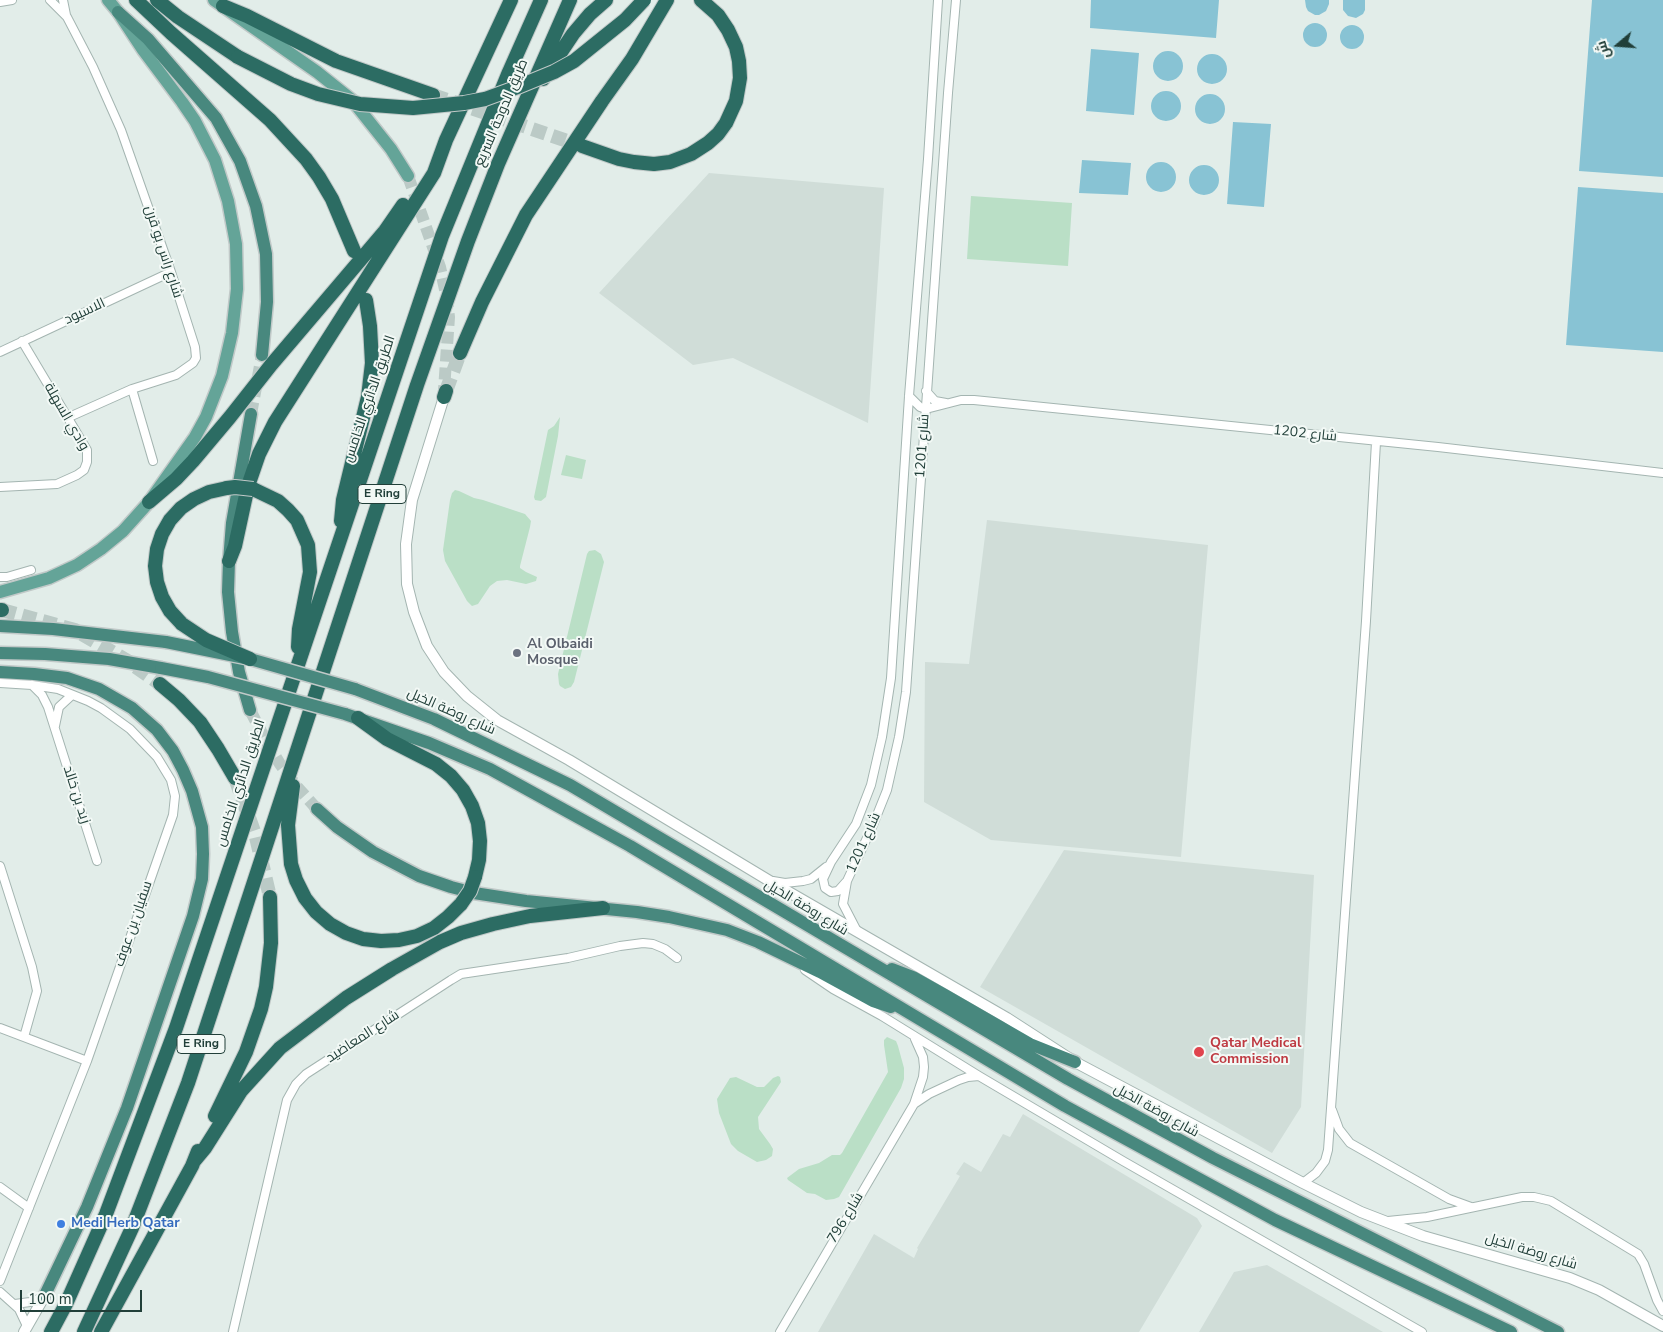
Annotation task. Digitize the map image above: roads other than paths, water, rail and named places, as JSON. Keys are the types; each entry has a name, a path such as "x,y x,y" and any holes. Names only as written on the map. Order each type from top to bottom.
{"highway":[{"path":"136,0 288,138 319,177 344,224 354,251"},
{"path":"157,0 185,22 238,57 291,84 318,94 360,104 413,108 485,99 554,72 574,61 625,20 644,0"},
{"path":"229,560 235,546 243,503 250,480 259,454 275,422 434,173 446,140 511,0"},
{"name":"طريق الدوحة السريع","path":"442,236 509,72 541,0"},
{"name":"طريق الدوحة السريع","path":"298,748 417,385 468,241 519,115 570,0"},
{"path":"519,115 573,34 590,14 606,0"},
{"path":"460,353 482,302 526,215 632,59 667,0"},
{"path":"582,146 619,159 654,164 670,162 691,154 718,134 732,113 737,96 740,78 739,61 736,47 728,30 718,15 701,0"},
{"path":"219,3 336,61 433,95"},
{"path":"118,12 148,39 216,118 243,168 256,206 266,254 267,302 262,355"},
{"path":"149,502 176,479 193,461 230,418 271,365 385,231 446,140"},
{"name":"الطريق الدائري الخامس","path":"51,1332 66,1304 106,1214 176,1028 442,236"},
{"path":"340,541 343,500 368,397 372,363 370,326 366,300"},
{"path":"250,414 239,477 229,560 228,592 239,672 250,710"},
{"path":"250,659 206,640 182,624 170,611 162,597 157,582 155,566 157,549 162,534 170,520 181,508 209,492 234,487 253,489 278,501 297,520 308,545 310,572 299,629 298,662"},
{"name":"شارع روضة الخيل","path":"0,626 53,629 166,642 250,659 355,689 434,719 570,785 1068,1079 1204,1154 1558,1332"},
{"path":"0,653 109,659 208,677 351,716 430,743 490,770 630,846 1065,1106 1275,1220 1511,1332"},
{"path":"0,672 34,674 84,682 132,708 157,730 173,751 192,791 202,827 204,854 202,879 193,916 127,1108 87,1207 44,1297"},
{"path":"160,684 200,722 235,778"},
{"path":"298,748 288,825 291,864 305,898 316,912 330,924 346,933 372,940 400,940 417,936 434,928 448,918 461,904 470,891 475,877 479,860 480,841 478,823 472,806 463,790 451,776 436,764 387,739 351,716"},
{"name":"E Ring","path":"84,1332 132,1228 188,1084 298,748"},
{"path":"317,809 337,827 373,852 419,876 443,884 494,896 637,912 695,921 727,930 788,957 873,1001 908,1011"},
{"path":"101,1332 195,1160 203,1138 246,1052 266,988 271,943 270,898"},
{"path":"195,1160 205,1148 241,1091 280,1048 346,998 392,968 461,933 530,916 603,908"},
{"path":"861,958 913,978 1030,1044 1075,1062"},
{"path":"1491,1322 1505,1332"}],"main road":[{"path":"0,592 49,578 77,565 123,531 149,502 195,437 206,417 222,376 229,348 235,311 237,266 232,219 224,185 208,145 182,102 108,0"},
{"path":"219,3 317,72 352,100 391,149 408,176"}],"street":[{"path":"0,2 12,0"},
{"path":"51,0 56,0"},
{"name":"شارع راس بو قرن","path":"51,0 67,17"},
{"name":"شارع راس بو قرن","path":"63,0 67,17 93,67 121,130 171,272 195,347 196,358 193,363 176,374 132,389 68,418"},
{"name":"شارع 1201","path":"938,0 929,151 909,396 891,678 882,737 871,785 863,808 849,836 831,862 823,879 827,891 835,892 841,889 847,881 887,790 899,737 906,692 926,391 956,0"},
{"path":"929,151 944,152"},
{"name":"الاسيود","path":"0,352 171,272"},
{"name":"وادي السهلة","path":"0,487 57,484 84,470 88,456 87,450 22,341"},
{"path":"132,389 153,461"},
{"path":"926,391 935,401 948,403"},
{"name":"شارع روضة الخيل","path":"445,393 412,500 406,544 407,584 414,612 427,646 444,672 466,696 497,720 569,760 768,880 1007,1018 1075,1062 1303,1183 1384,1221 1423,1236 1570,1278 1599,1290 1663,1326"},
{"path":"909,396 926,410"},
{"name":"شارع 1202","path":"926,410 961,400 974,400 1438,447 1663,473"},
{"path":"1303,1183 1316,1173 1325,1161 1328,1150 1363,667 1376,442"},
{"path":"0,578 31,570"},
{"name":"سفيان بن عوف","path":"0,683 32,685 72,694 88,701 114,717 145,744 165,769 175,796 172,815 87,1061 0,1281"},
{"name":"زيد بن خالد","path":"32,685 42,694 46,701 97,861"},
{"path":"54,728 59,707 72,694"},
{"name":"شارع 1201","path":"768,880 786,883 802,882 820,873 831,862"},
{"path":"0,866 32,967 37,991 24,1037"},
{"name":"شارع 1201","path":"847,881 843,904 857,931"},
{"name":"شارع المعاضيد","path":"233,1332 287,1100 296,1084 306,1074 461,974 568,958 620,946 643,943 653,944 665,949 677,958"},
{"path":"788,957 827,985 882,1016 979,1076 1123,1161 1422,1332"},
{"path":"0,1028 87,1061"},
{"name":"شارع 796","path":"780,1332 914,1104 923,1077 924,1067 920,1047 914,1037"},
{"name":"شارع 796","path":"914,1104 934,1091 968,1077 979,1076"},
{"path":"1331,1108 1339,1129 1350,1143 1449,1200 1476,1208"},
{"path":"0,1187 29,1208"},
{"path":"1384,1221 1427,1217 1526,1196 1543,1199 1558,1204 1638,1254 1663,1311"},
{"name":"سفيان بن عوف","path":"0,1266 7,1260"},
{"path":"0,1292 15,1304 23,1314 26,1329"},
{"path":"15,1304 30,1302 44,1297"},
{"path":"26,1329 44,1297"}],"water":[{"path":"1091,0 1219,0 1216,38 1090,28"},
{"path":"1305,0 1329,0 1329,4 1326,11 1315,15 1308,11"},
{"path":"1343,0 1365,0 1363,14 1356,18 1348,16 1343,10"},
{"path":"1592,0 1663,0 1663,177 1579,171"},
{"path":"1315,23 1324,26 1327,35 1324,44 1315,47 1306,44 1303,35 1306,26"},
{"path":"1352,25 1361,28 1364,37 1361,46 1352,49 1343,46 1340,37 1343,28"},
{"path":"1091,49 1139,53 1134,115 1086,111"},
{"path":"1168,51 1179,55 1183,66 1179,77 1168,81 1157,77 1153,66 1157,55"},
{"path":"1212,54 1223,58 1227,69 1223,80 1212,84 1201,80 1197,69 1201,58"},
{"path":"1166,91 1177,95 1181,106 1177,117 1166,121 1155,117 1151,106 1155,95"},
{"path":"1210,94 1221,98 1225,109 1221,120 1210,124 1199,120 1195,109 1199,98"},
{"path":"1233,122 1271,124 1264,207 1227,204"},
{"path":"1082,160 1131,163 1128,195 1079,193"},
{"path":"1161,162 1172,166 1176,177 1172,188 1161,192 1150,188 1146,177 1150,166"},
{"path":"1204,165 1215,169 1219,180 1215,191 1204,195 1193,191 1189,180 1193,169"},
{"path":"1578,187 1663,193 1663,352 1566,345"}],"tunnel":[{"path":"433,95 582,146"},
{"path":"408,176 440,267 446,294 449,317 444,390"},
{"path":"446,391 460,353"},
{"path":"251,414 262,355"},
{"path":"2,610 75,630 126,660 160,684"},
{"path":"250,710 280,764 317,809"},
{"path":"235,778 256,837 270,897"}],"place":[{"name":"Al Olbaidi Mosque","path":"517,653"},
{"name":"Qatar Medical Commission","path":"1199,1052"},
{"name":"Medi Herb Qatar","path":"61,1224"}]}
